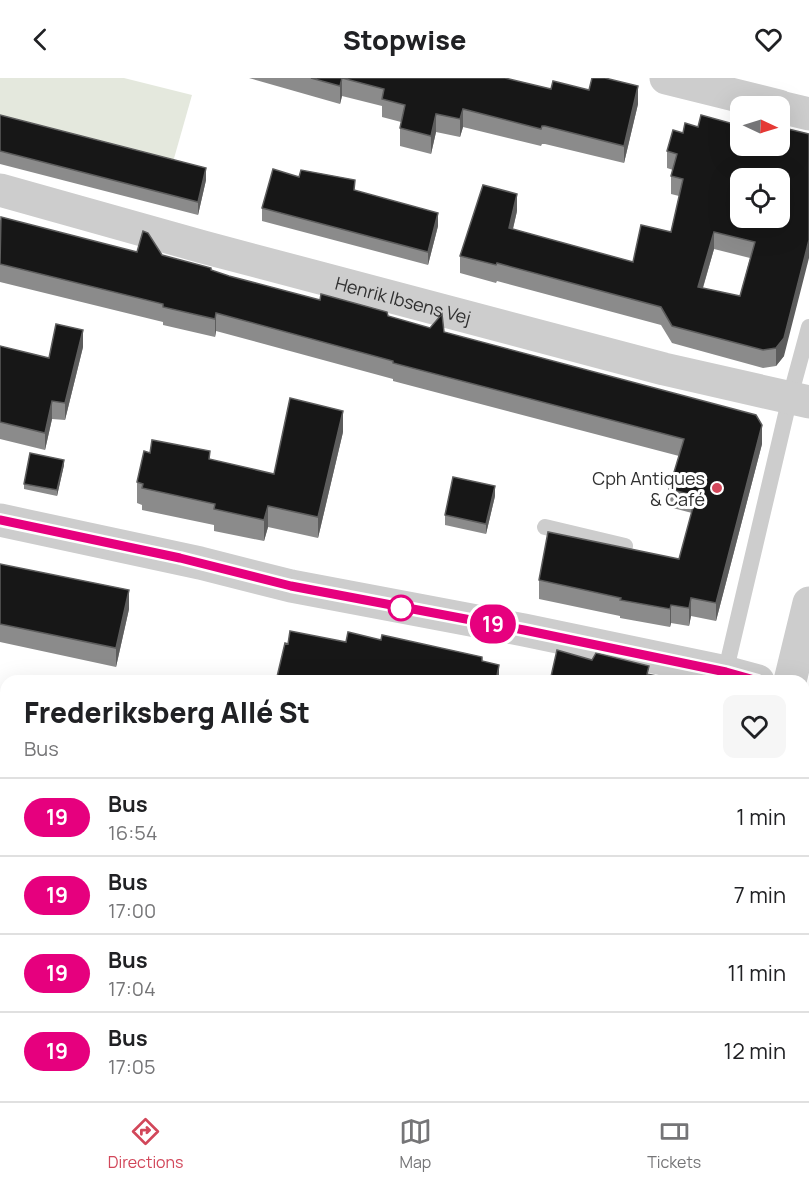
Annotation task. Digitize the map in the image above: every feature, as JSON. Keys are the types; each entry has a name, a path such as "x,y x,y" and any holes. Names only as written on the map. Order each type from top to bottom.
{"street":[{"path":"666,78 736,96"},
{"path":"790,110 809,114"},
{"name":"Henrik Ibsens Vej","path":"0,190 203,248 664,369 800,400"},
{"path":"0,520 180,558 300,588 524,630 715,675"},
{"path":"791,675 809,603"}],"lane":[{"path":"725,675 800,400 809,327"},
{"path":"545,526 626,546"}],"shaded area":[{"path":"0,78 124,78 192,95 171,169 0,127"}],"building":[{"path":"311,78 342,78 340,86"},
{"path":"342,78 505,78 551,89 553,81 589,90 592,78 605,78 638,86 624,146 545,126 541,129 463,109 460,119 436,114 431,136 400,128 405,105 382,99 384,89"},
{"path":"0,115 206,168 198,202 0,151"},
{"path":"701,115 730,123 730,156 790,156 790,129 809,134 809,240 784,338 776,348 763,350 672,326 661,307 497,263 496,265 460,256 483,185 517,194 509,228 633,262 641,225 671,232 683,179 671,176 677,154 667,151 673,130 683,133 685,123 698,127","holes":["714,232 755,242 740,296 698,287"]},
{"path":"273,169 299,177 301,170 355,180 354,190 438,213 428,252 262,208"},
{"path":"1,217 137,252 143,231 148,233 162,255 211,268 211,270 229,276 320,300 321,294 387,312 388,316 430,328 442,314 444,332 756,415 762,425 716,603 691,598 689,608 671,605 670,609 620,600 621,598 539,580 548,532 679,559 696,496 669,489 684,439 393,363 393,361 216,313 215,319 0,264"},
{"path":"56,324 83,330 65,403 52,401 45,433 0,422 0,346 49,358"},
{"path":"290,398 343,411 318,517 268,506 264,520 214,509 215,504 142,488 143,484 137,482 144,451 150,453 152,440 210,451 209,459 274,474"},
{"path":"30,453 64,460 57,490 24,484"},
{"path":"453,477 495,486 486,524 445,515"},
{"path":"0,564 129,590 116,648 0,624"},
{"path":"290,631 346,642 348,632 381,640 382,635 482,657 482,661 499,665 497,675 277,675 285,643 288,644"},
{"path":"557,650 592,660 596,653 649,666 647,674 652,675 551,675"}],"bus line":[{"name":"19","path":"0,520 180,558 291,586 524,630 737,675"}],"place":[{"name":"Cph Antiques & Café","path":"717,488"}]}
